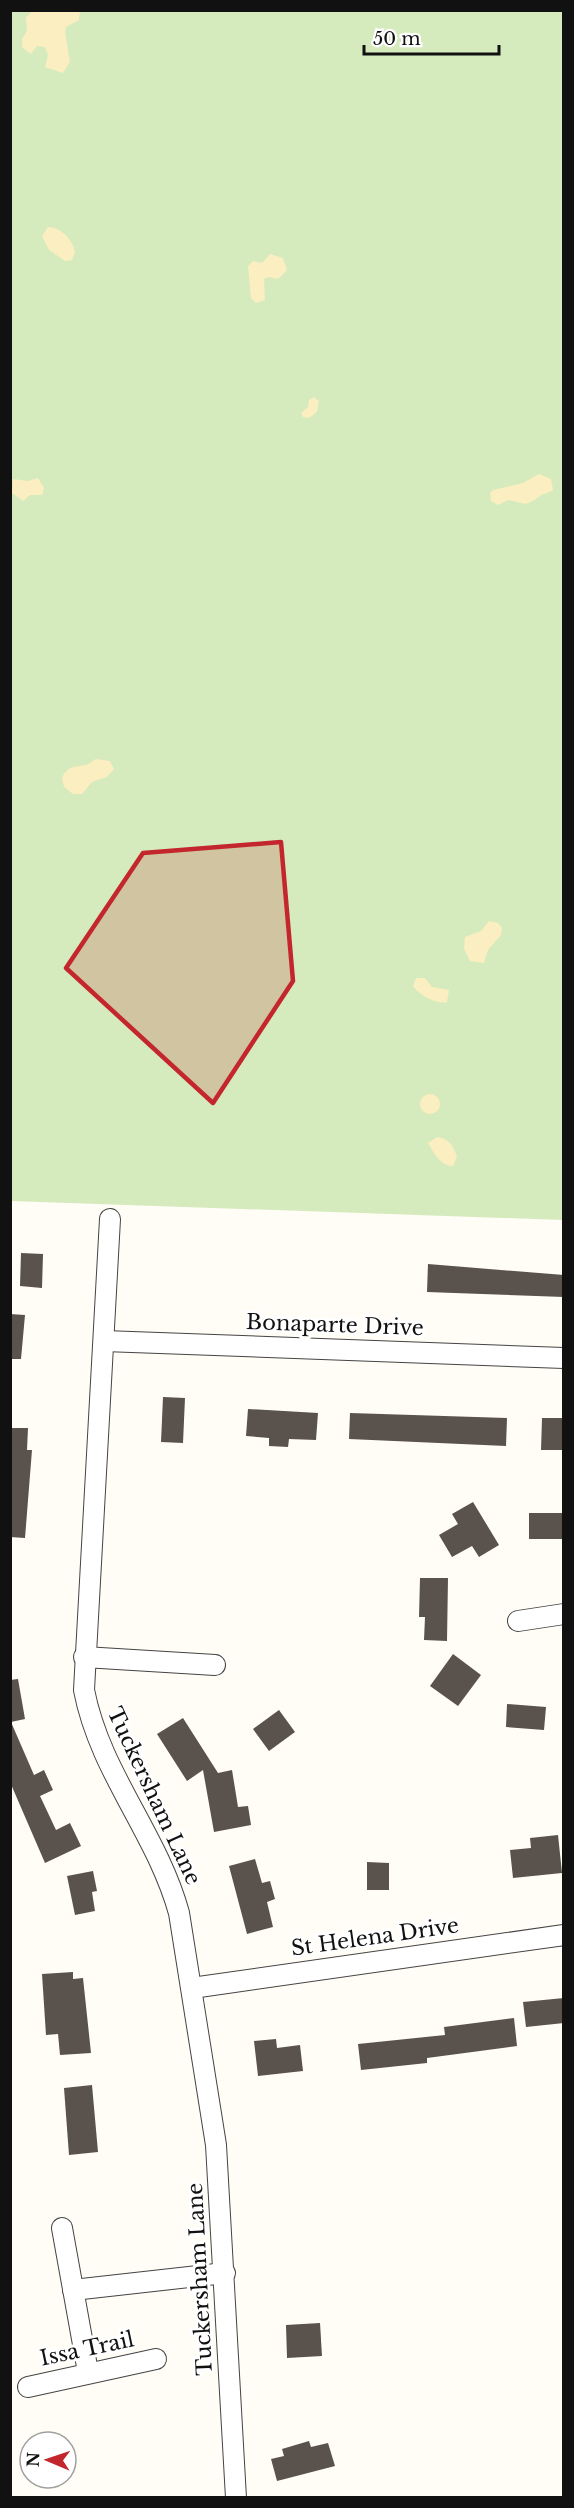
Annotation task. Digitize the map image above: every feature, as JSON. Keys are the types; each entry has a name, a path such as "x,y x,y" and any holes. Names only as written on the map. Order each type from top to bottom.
{"street":[{"name":"Tuckersham Lane","path":"110,1219 105,1341 84,1657 84,1690 90,1722 109,1766 172,1888 192,1988 216,2145 236,2498"},
{"name":"Bonaparte Drive","path":"105,1341 564,1358"},
{"path":"518,1621 564,1614"},
{"path":"84,1657 215,1665"},
{"name":"St Helena Drive","path":"192,1988 564,1935"},
{"path":"62,2228 88,2372"},
{"path":"73,2290 225,2273"},
{"name":"Issa Trail","path":"28,2387 88,2372 156,2359"}],"highlighted area":[{"path":"281,842 293,981 213,1103 66,968 143,853"}],"green space":[{"path":"11,11 563,11 563,1220 11,1201"}],"sand":[{"path":"32,11 80,11 79,20 66,27 70,62 63,73 45,67 48,55 45,47 37,46 31,54 22,47 22,39 27,31 26,18"},
{"path":"48,227 62,232 69,239 75,252 72,260 65,261 49,250 42,236"},
{"path":"270,254 283,258 287,270 278,279 269,277 264,279 265,300 256,303 251,298 248,266 253,261 262,263"},
{"path":"314,397 319,401 317,412 309,418 303,417 301,413 308,407 309,400"},
{"path":"539,474 551,479 553,490 528,503 508,500 498,505 491,501 490,493 493,490 523,483"},
{"path":"38,478 44,488 42,495 30,495 23,501 12,493 13,479 28,481"},
{"path":"96,759 110,761 114,769 107,777 92,782 82,794 73,794 64,787 62,778 67,770 88,764"},
{"path":"489,921 498,923 502,928 501,935 488,950 484,963 470,961 464,949 465,937 481,931"},
{"path":"416,978 425,978 432,987 449,990 447,1002 433,1000 419,992 413,986"},
{"path":"430,1094 437,1097 440,1104 437,1111 430,1114 423,1111 420,1104 423,1097"},
{"path":"437,1137 445,1139 452,1146 457,1157 453,1166 444,1164 428,1143"}],"building":[{"path":"21,1253 43,1254 42,1288 20,1286"},
{"path":"428,1264 564,1275 564,1297 427,1292"},
{"path":"10,1314 25,1315 21,1359 10,1359"},
{"path":"163,1397 185,1398 183,1443 161,1442"},
{"path":"248,1409 318,1413 316,1440 289,1439 288,1447 269,1446 269,1438 246,1436"},
{"path":"350,1413 507,1418 506,1446 349,1439"},
{"path":"542,1418 564,1418 564,1450 541,1450"},
{"path":"10,1428 28,1428 27,1450 32,1450 25,1538 10,1537"},
{"path":"473,1502 499,1545 479,1557 472,1546 452,1557 439,1535 458,1524 452,1514"},
{"path":"529,1513 564,1513 564,1539 529,1539"},
{"path":"420,1578 448,1578 447,1641 424,1640 425,1617 419,1617"},
{"path":"453,1654 481,1675 458,1706 430,1686"},
{"path":"18,1679 25,1719 11,1722 34,1775 44,1770 53,1790 40,1796 56,1830 70,1823 81,1846 45,1863 10,1782 10,1680"},
{"path":"507,1704 546,1707 544,1730 506,1727"},
{"path":"279,1710 295,1732 269,1751 253,1729"},
{"path":"183,1718 218,1773 232,1770 238,1807 248,1806 251,1825 214,1832 203,1770 187,1781 157,1734"},
{"path":"558,1835 562,1873 513,1878 510,1850 531,1848 530,1838"},
{"path":"255,1859 262,1883 270,1881 275,1899 267,1902 273,1927 247,1934 229,1866"},
{"path":"367,1862 389,1863 389,1890 367,1890"},
{"path":"93,1871 97,1891 92,1892 95,1911 75,1915 67,1876"},
{"path":"73,1972 73,1979 83,1978 91,2053 60,2055 58,2034 46,2035 42,1974"},
{"path":"564,1998 564,2023 526,2027 523,2002"},
{"path":"514,2018 517,2046 427,2058 427,2063 361,2070 358,2044 445,2035 444,2027"},
{"path":"276,2039 277,2048 300,2045 303,2071 258,2076 254,2041"},
{"path":"92,2085 98,2152 69,2155 64,2088"},
{"path":"320,2323 322,2356 287,2358 286,2325"},
{"path":"309,2441 311,2447 328,2443 335,2466 277,2481 271,2459 284,2456 282,2449"}]}
